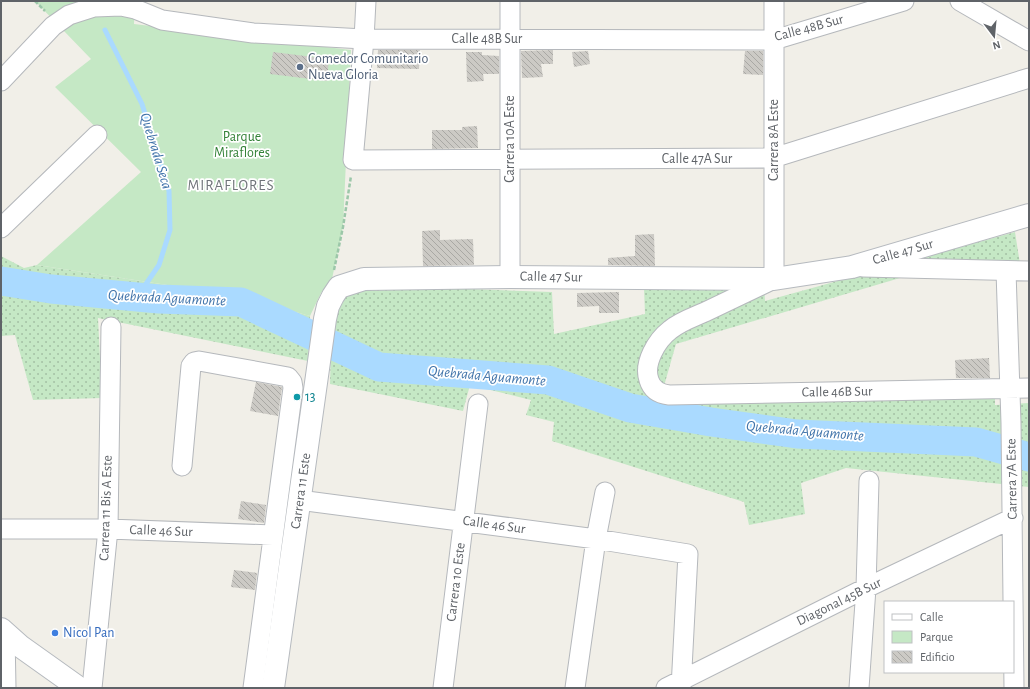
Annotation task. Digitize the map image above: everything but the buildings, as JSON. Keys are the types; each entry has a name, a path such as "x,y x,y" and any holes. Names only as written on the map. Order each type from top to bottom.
{"street":[{"path":"353,160 366,1"},
{"name":"Carrera 10A Este","path":"510,1 510,276"},
{"name":"Carrera 8A Este","path":"774,1 774,280"},
{"name":"Calle 48B Sur","path":"1,81 53,26 68,15 94,7 121,6 135,9 162,20 253,33 364,39 774,40 904,1"},
{"path":"960,1 1029,41"},
{"name":"Calle 47A Sur","path":"353,160 773,158 1029,78"},
{"path":"1,228 97,135"},
{"name":"Calle 47 Sur","path":"333,296 339,287 364,279 510,276 774,280 852,267 1029,215"},
{"path":"852,267 1029,271"},
{"name":"Carrera 7A Este","path":"1006,271 1011,423 1013,601"},
{"name":"Calle 47 Sur","path":"649,382 648,372 652,353 656,344 670,330 688,319 774,280"},
{"name":"Carrera 11 Este","path":"273,688 325,319 333,296"},
{"name":"Carrera 11 Bis A Este","path":"92,688 108,530 111,327"},
{"name":"Carrera 11 Este","path":"182,466 191,366 194,362 199,360 288,377 292,382 293,388 253,688"},
{"name":"Calle 46B Sur","path":"649,382 656,391 662,394 670,395 1029,388"},
{"name":"Carrera 10 Este","path":"443,688 478,404"},
{"path":"859,688 866,588 869,481"},
{"path":"575,688 596,539 605,492"},
{"name":"Calle 46 Sur","path":"299,500 596,539 688,554 676,686"},
{"name":"Diagonal 45B Sur","path":"676,686 866,588 1013,518"},
{"name":"Calle 46 Sur","path":"1,529 108,530 273,535"},
{"path":"3,632 6,688"},
{"path":"3,632 79,688"},
{"name":"Carrera 7A Este","path":"1014,673 1014,688"}],"path":[{"path":"333,296 332,279 343,227 353,160"}],"green space":[{"name":"Parque Miraflores","path":"35,1 135,1 134,24 351,50 343,227 332,279 321,293 310,316 239,296 37,265 141,172 55,87 91,59"},
{"path":"1015,232 1020,264 900,278 676,344 664,386 995,383 995,405 1029,403 1029,487 846,468 801,483 805,514 749,525 744,502 552,441 554,422 526,415 531,400 470,385 463,411 330,384 332,315 345,297 376,286 552,292 554,334 645,314 644,288 764,287 765,301"},
{"path":"1,256 24,268 37,265 239,296 310,316 308,361 98,318 102,398 33,400 15,335 1,336"}],"waterway":[{"name":"Quebrada Seca","path":"105,30 142,104 169,191 170,230 159,265 137,297"},
{"name":"Quebrada Aguamonte","path":"1,281 51,289 159,299 241,302 379,367 548,380 630,408 711,422 797,434 976,442 1029,457"}],"place":[{"name":"Comedor Comunitario Nueva Gloria","path":"300,67"},
{"name":"13","path":"297,397"},
{"name":"Nicol Pan","path":"55,633"}],"district":[{"name":"MIRAFLORES","path":"231,185"}]}
